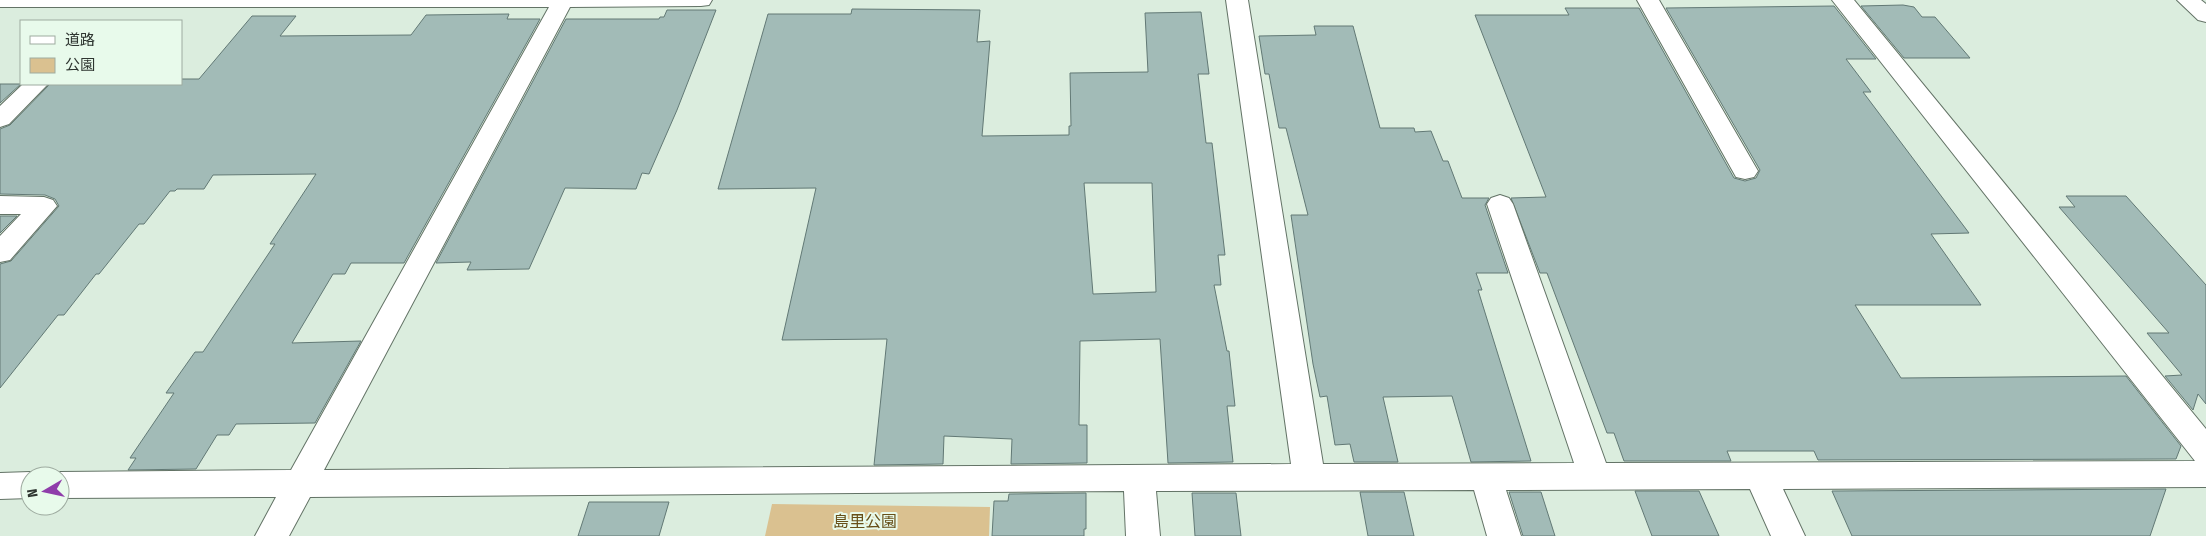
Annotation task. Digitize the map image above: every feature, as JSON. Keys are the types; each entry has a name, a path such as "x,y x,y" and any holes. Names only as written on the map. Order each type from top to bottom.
{"street":[{"path":"0,1 702,0"},
{"path":"1237,0 1309,477"},
{"path":"1648,0 1744,171"},
{"path":"1843,0 2206,452"},
{"path":"2188,0 2206,16"},
{"path":"99,20 118,1"},
{"path":"272,536 563,1"},
{"path":"0,120 35,85"},
{"path":"1500,204 1595,477"},
{"path":"0,205 44,206 0,252"},
{"path":"70,485 1309,477 1486,478 2206,474"},
{"path":"1761,477 1788,536"},
{"path":"1139,478 1143,536"},
{"path":"1486,478 1504,536"},
{"path":"0,486 20,485"}],"green space":[{"name":"島里公園","path":"772,504 990,507 989,536 765,536"}],"building":[{"path":"1903,5 1914,7 1922,17 1935,17 1970,58 1904,58 1861,6"},
{"path":"1834,6 1876,59 1846,59 1871,92 1863,92 1969,233 1931,234 1981,305 1855,305 1901,378 2126,376 2181,446 2176,459 1818,460 1814,451 1727,451 1731,461 1624,461 1614,433 1607,433 1547,273 1540,273 1511,198 1546,197 1475,15 1569,15 1565,8 1639,8 1734,178 1745,181 1756,178 1760,170 1666,8"},
{"path":"852,9 980,10 977,42 990,41 982,136 1069,135 1069,126 1071,126 1070,73 1148,72 1145,13 1201,12 1209,74 1198,74 1206,143 1212,143 1225,255 1218,255 1221,285 1214,285 1227,351 1229,351 1235,406 1227,406 1233,462 1168,463 1160,339 1080,341 1079,425 1087,425 1087,463 1011,464 1012,439 944,436 943,464 874,465 887,339 782,340 816,188 718,189 768,14 851,14","holes":["1084,183 1152,183 1156,292 1093,294"]},
{"path":"667,10 716,10 677,110 649,174 642,173 636,189 565,188 529,269 467,270 471,262 436,263 566,19 659,19 664,17"},
{"path":"509,14 507,19 540,19 404,263 351,263 345,274 333,274 292,343 361,341 315,423 236,424 229,435 217,435 196,469 128,470 136,458 130,458 174,393 166,393 195,352 203,352 275,244 270,244 316,174 213,175 204,189 177,189 170,191 144,224 139,224 99,274 96,274 64,315 58,315 0,388 0,264 11,261 59,206 55,199 45,195 0,194 0,129 10,125 49,85 182,85 182,79 199,79 252,16 296,16 280,36 411,35 426,15"},
{"path":"1314,26 1353,26 1380,128 1414,128 1415,132 1431,131 1443,161 1448,161 1462,198 1489,198 1485,205 1508,273 1476,273 1482,290 1478,290 1531,461 1471,462 1452,396 1383,397 1398,462 1354,462 1350,444 1335,445 1327,396 1320,397 1313,364 1291,215 1308,215 1286,128 1279,128 1269,74 1265,74 1259,36 1316,35"},
{"path":"0,84 20,84 20,85 0,103"},
{"path":"2066,196 2126,196 2206,285 2206,404 2198,394 2193,410 2165,376 2182,375 2147,333 2169,333 2059,207 2075,207"},
{"path":"0,216 17,216 0,233"},
{"path":"2166,489 2150,536 1852,536 1832,491"},
{"path":"1635,491 1699,491 1719,536 1652,536"},
{"path":"1360,492 1404,492 1414,536 1368,536"},
{"path":"1509,492 1541,492 1555,536 1523,536"},
{"path":"1086,493 1086,529 1084,529 1084,536 992,536 994,501 1008,501 1009,494"},
{"path":"1192,493 1236,493 1241,536 1195,536"},
{"path":"589,502 669,502 659,536 578,536"}]}
